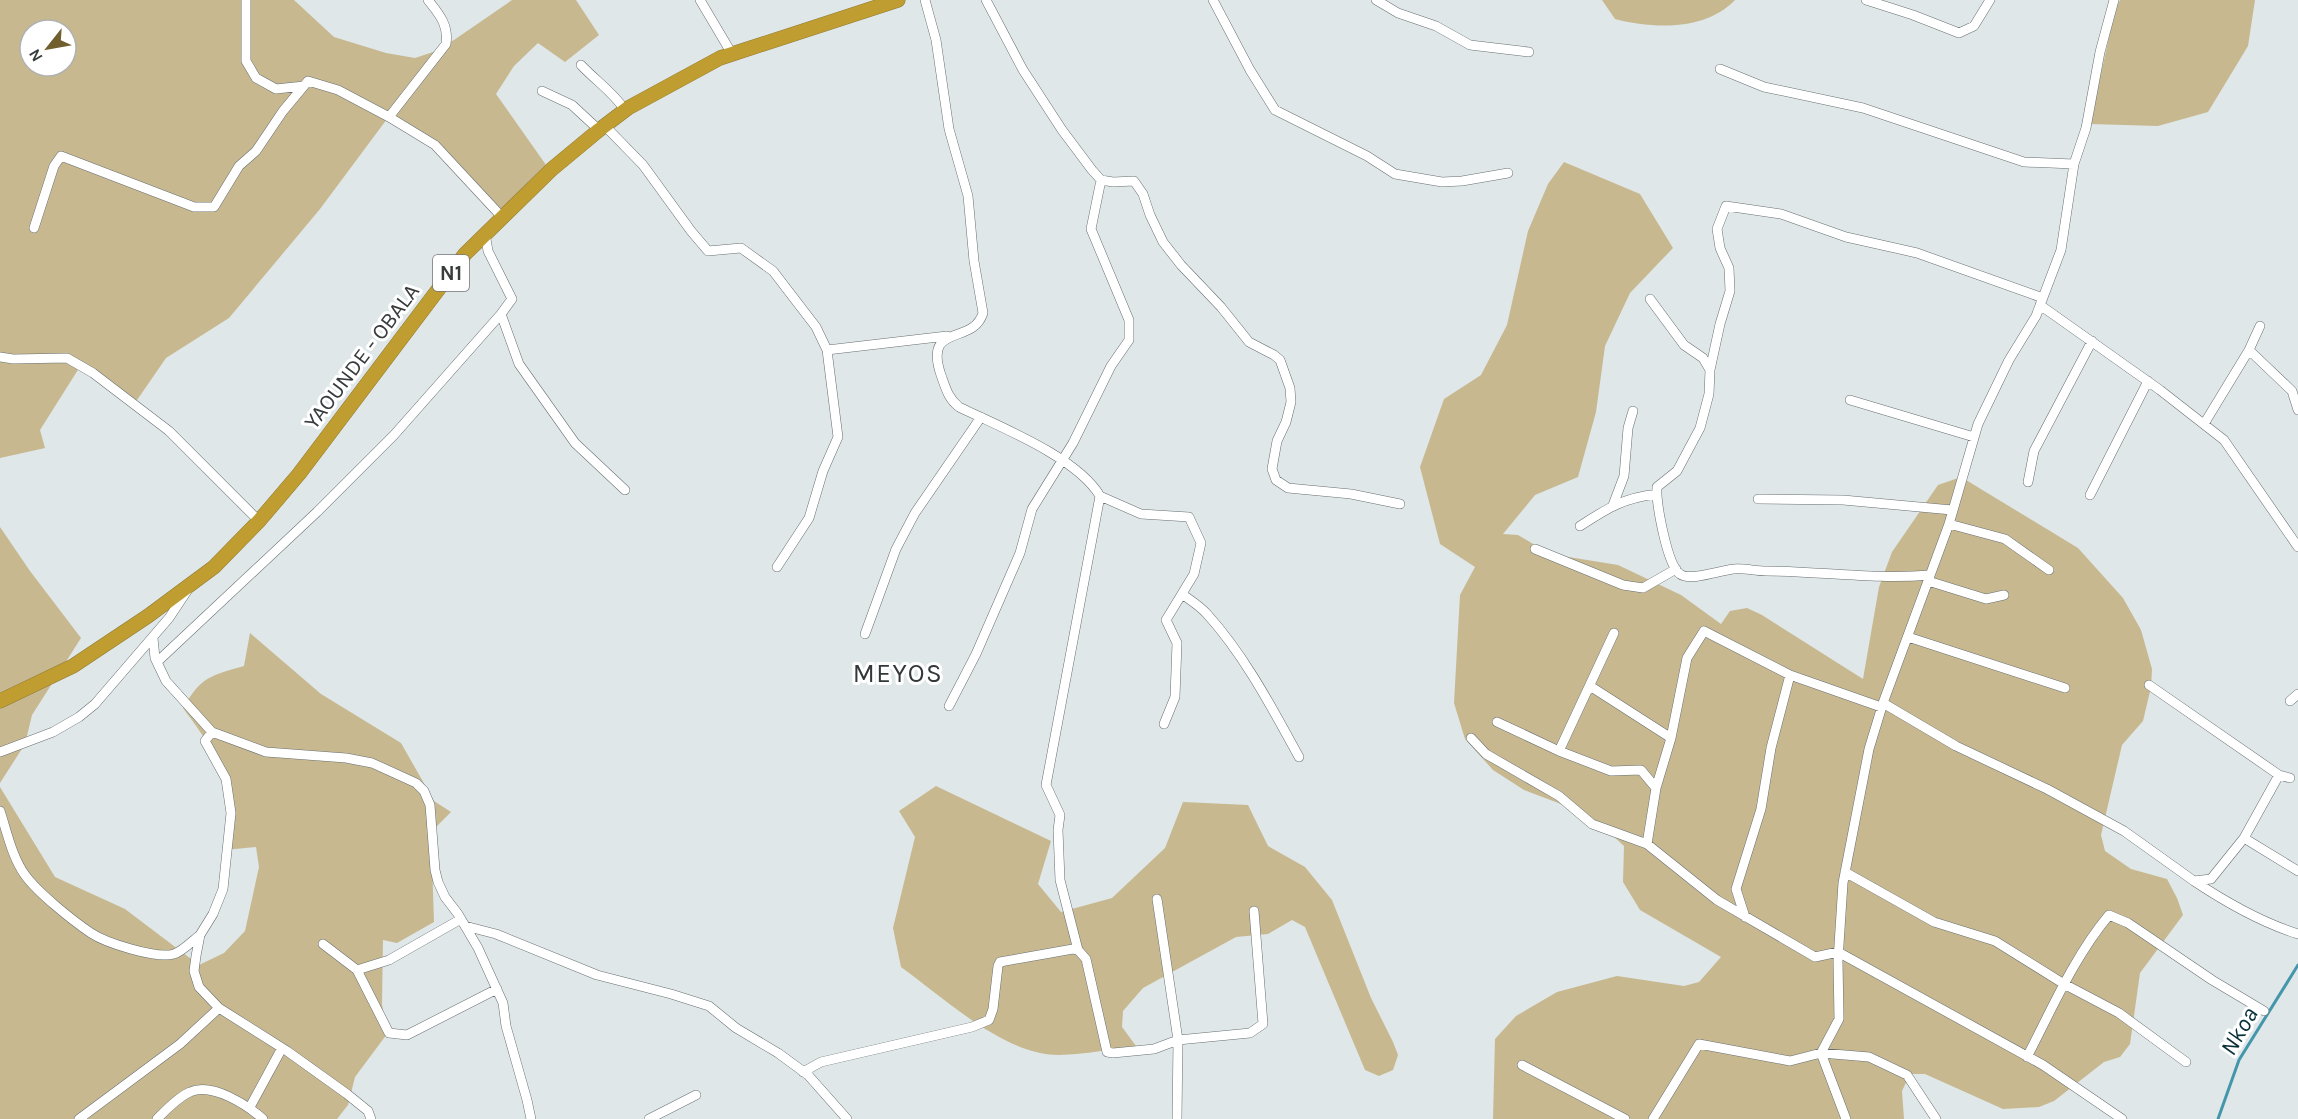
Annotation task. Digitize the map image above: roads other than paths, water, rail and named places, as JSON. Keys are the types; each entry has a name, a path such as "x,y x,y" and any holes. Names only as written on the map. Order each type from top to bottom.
{"highway":[{"name":"YAOUNDE - OBALA","path":"0,700 73,666 148,616 214,567 259,522 309,460 465,254 501,216 552,169 625,110 705,65 732,54 898,0"}],"street":[{"path":"246,0 246,61 256,78 276,90 304,86"},
{"path":"390,117 446,44 447,33 444,22 428,0"},
{"path":"700,0 732,54"},
{"path":"827,350 968,331 975,327 983,313 974,261 968,196 949,129 936,40 925,0"},
{"path":"987,0 1023,70 1062,130 1101,180 1134,181 1143,194 1149,215 1163,242 1181,266 1221,307 1249,342 1280,360 1290,388 1291,402 1286,422 1277,441 1272,469 1276,480 1288,488 1351,494 1400,504"},
{"path":"1213,0 1250,70 1275,110 1367,156 1395,174 1442,182 1462,182 1508,172"},
{"path":"1376,0 1398,13 1436,26 1470,45 1529,52"},
{"path":"1866,0 1959,33 1974,26 1990,0"},
{"path":"1846,1119 1821,1053 1839,1019 1838,952 1845,872 1869,749 1882,705 1949,524 1974,436 2009,360 2036,316 2061,250 2074,164 2086,128 2100,52 2114,0"},
{"path":"581,65 598,83 613,94 625,110"},
{"path":"1720,69 1764,87 1863,108 2024,162 2074,164"},
{"path":"34,228 54,166 60,156 194,207 214,207 239,166 256,151 308,81 338,90 390,117 435,145 501,216"},
{"path":"542,91 572,105 643,165 708,251 741,248 773,271 816,327 827,350 838,436 823,471 809,518 777,567"},
{"path":"949,706 976,654 1020,553 1032,509 1073,443 1111,366 1129,340 1129,320 1090,229 1101,180"},
{"path":"2004,595 1986,599 1929,578 1735,568 1685,577 1679,574 1667,545 1657,487 1677,471 1700,428 1709,394 1710,370 1720,324 1731,291 1729,268 1720,248 1717,229 1726,206 1781,214 1846,237 1917,253 2041,302 2224,440 2298,547"},
{"path":"157,662 317,512 394,435 501,314 512,299 488,251 485,232"},
{"path":"1650,299 1684,345 1702,358 1710,370"},
{"path":"501,314 519,364 575,443 625,490"},
{"path":"2204,424 2249,350 2260,326"},
{"path":"950,335 941,341 936,356 949,399 1062,460 1094,485 1100,496 1142,514 1189,517 1200,543 1194,574 1166,620 1177,643 1175,698 1164,724"},
{"path":"2028,482 2034,451 2092,341"},
{"path":"2249,350 2292,391 2298,410"},
{"path":"0,357 13,359 67,358 93,373 169,431 259,522"},
{"path":"2090,495 2148,381"},
{"path":"1850,400 1974,436"},
{"path":"1613,505 1624,476 1628,428 1633,411"},
{"path":"865,634 896,549 915,513 981,417"},
{"path":"1580,526 1613,505 1636,496 1657,494"},
{"path":"1100,496 1046,785 1060,815 1058,830 1060,880 1078,950 1086,959 1107,1052 1154,1049 1178,1040 1250,1032 1263,1024 1254,911"},
{"path":"1758,499 1843,500 1952,510"},
{"path":"1949,524 2005,539 2049,570"},
{"path":"1535,549 1623,585 1643,588 1676,568"},
{"path":"0,752 53,732 79,717 95,704 153,638 190,586"},
{"path":"1182,594 1206,612 1246,665 1270,703 1299,757"},
{"path":"1647,844 1656,788 1671,738 1687,658 1704,631 1790,675 1882,705 1956,746 2047,789 2124,831 2223,901 2269,925 2298,934"},
{"path":"1559,751 1614,633"},
{"path":"1908,637 2065,688"},
{"path":"153,638 157,662 166,681 212,732 266,752 346,758 372,763 417,783 424,791 430,805 438,882 445,897 463,922 503,1003 506,1026 531,1119"},
{"path":"1745,917 1736,889 1761,809 1771,748 1790,675"},
{"path":"2149,685 2279,774 2290,778"},
{"path":"1590,686 1671,738"},
{"path":"2290,701 2298,694"},
{"path":"1497,722 1559,751 1611,771 1641,770 1656,788"},
{"path":"0,811 25,876 92,934 149,955 162,956 176,953 200,935 213,914 223,888 231,813 226,779 206,741 212,732"},
{"path":"1471,738 1486,754 1559,796 1592,824 1647,844 1717,900 1745,917 1815,957 1838,952 2027,1057 2122,1119"},
{"path":"2194,881 2211,879 2244,838 2279,774"},
{"path":"2244,838 2298,871"},
{"path":"1845,872 1934,922 1995,941 2064,984 2119,1013 2186,1062"},
{"path":"1158,899 1178,1040 1177,1119"},
{"path":"2027,1057 2064,984 2096,931 2109,915 2128,923 2212,980 2264,1011"},
{"path":"357,970 389,960 463,922 597,975 709,1006 736,1028 778,1053 803,1072 847,1119"},
{"path":"200,935 194,971 200,987 219,1008 282,1048 347,1094 368,1111 372,1119"},
{"path":"323,944 357,970 389,1033 407,1035 496,989"},
{"path":"803,1072 821,1062 972,1027 989,1020 993,1009 1000,963 1057,951 1078,950"},
{"path":"79,1119 180,1044 219,1008"},
{"path":"1653,1119 1699,1044 1790,1061 1821,1053 1869,1058 1907,1075 1936,1119"},
{"path":"250,1107 282,1048"},
{"path":"1522,1065 1625,1119"},
{"path":"157,1119 191,1091 212,1090 250,1107 263,1119"},
{"path":"649,1119 696,1095"}],"waterway":[{"name":"Nkoa","path":"2218,1119 2239,1060 2298,965"}],"district":[{"name":"MEYOS","path":"898,673"}]}
